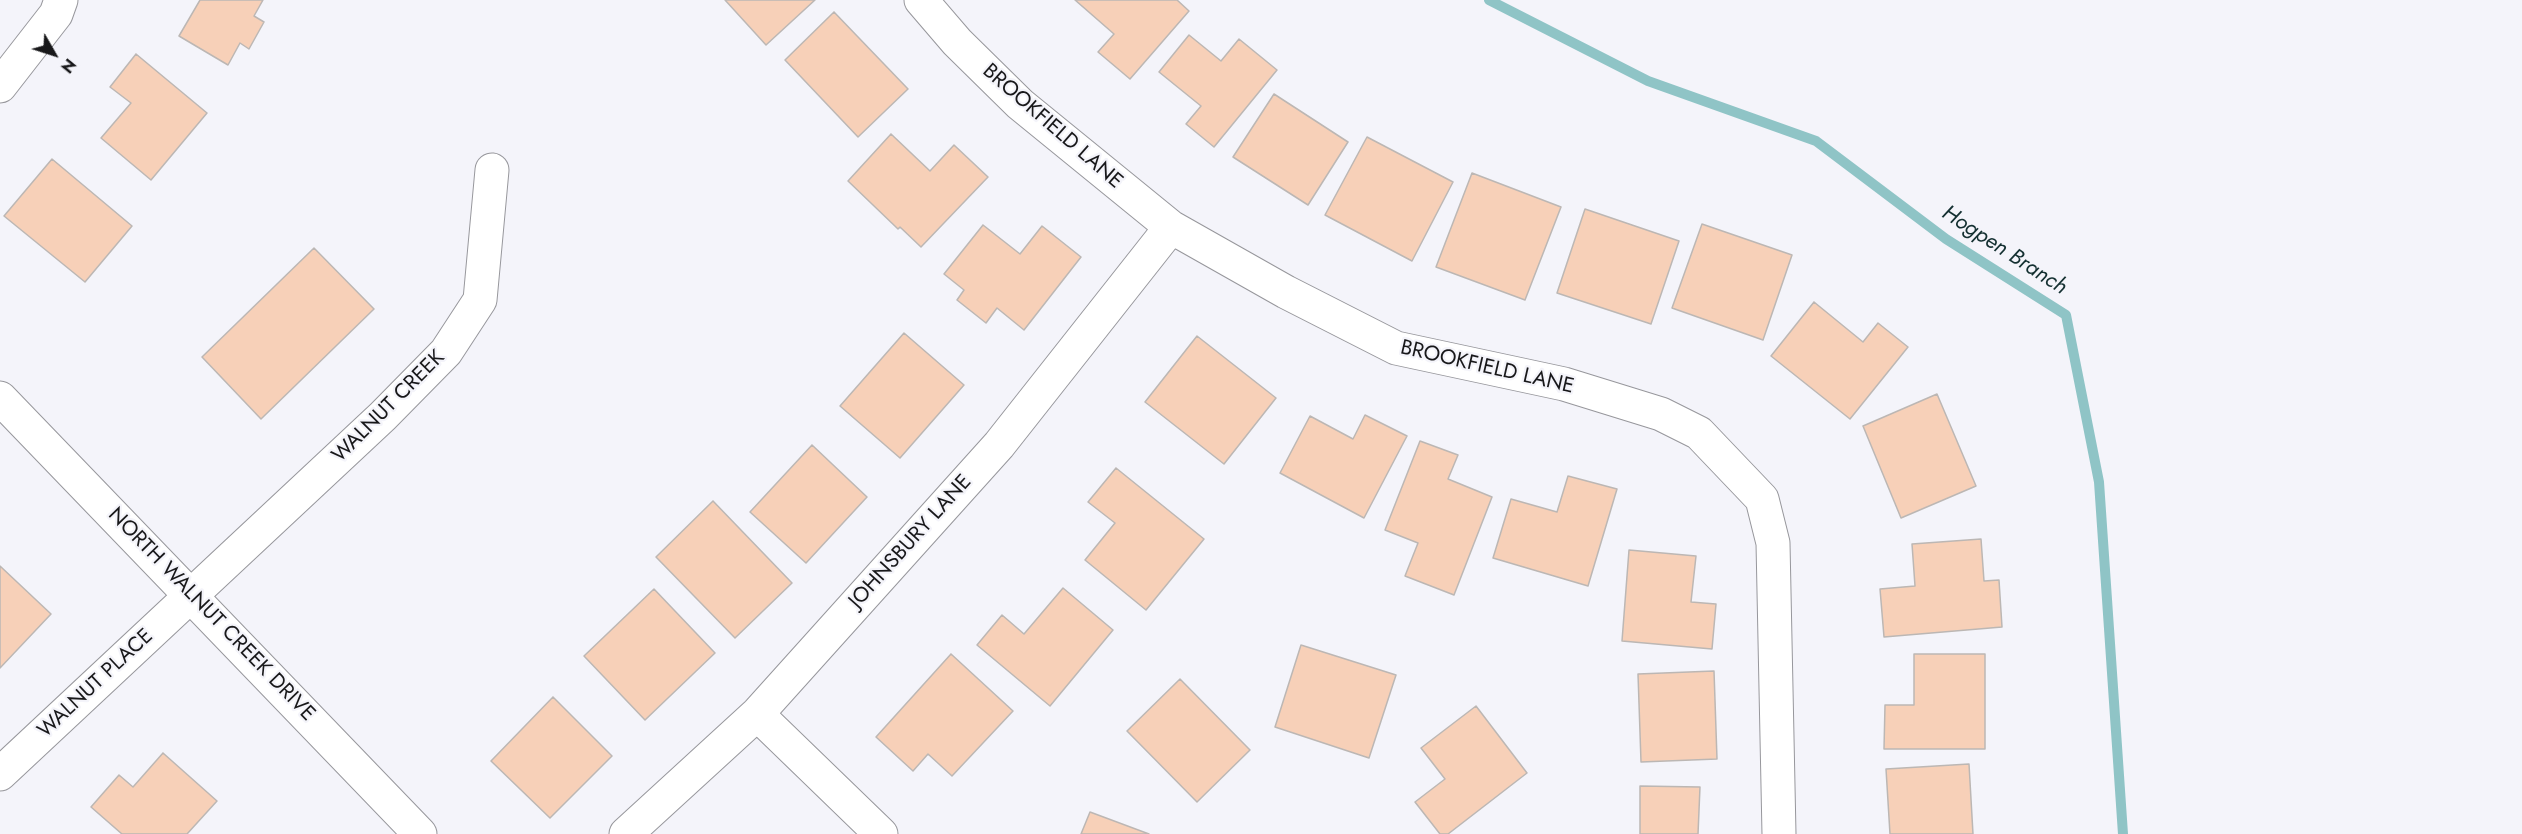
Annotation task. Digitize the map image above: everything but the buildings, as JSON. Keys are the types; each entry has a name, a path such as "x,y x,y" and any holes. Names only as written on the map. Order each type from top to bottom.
{"street":[{"path":"0,86 56,14 61,0"},
{"name":"BROOKFIELD LANE","path":"921,0 957,42 1020,104 1172,227 1286,292 1396,348 1564,384 1661,414 1699,433 1762,499 1773,543 1779,834"},
{"name":"WALNUT CREEK","path":"191,594 383,416 446,352 480,300 492,170"},
{"name":"JOHNSBURY LANE","path":"626,834 757,714 999,445 1172,227"},
{"name":"NORTH WALNUT CREEK DRIVE","path":"0,398 420,834"},
{"name":"WALNUT PLACE","path":"0,774 191,594"},
{"path":"757,714 881,834"}],"waterway":[{"name":"Hogpen Branch","path":"1489,0 1648,81 1816,141 1946,239 2066,315 2099,482 2123,834"}]}
